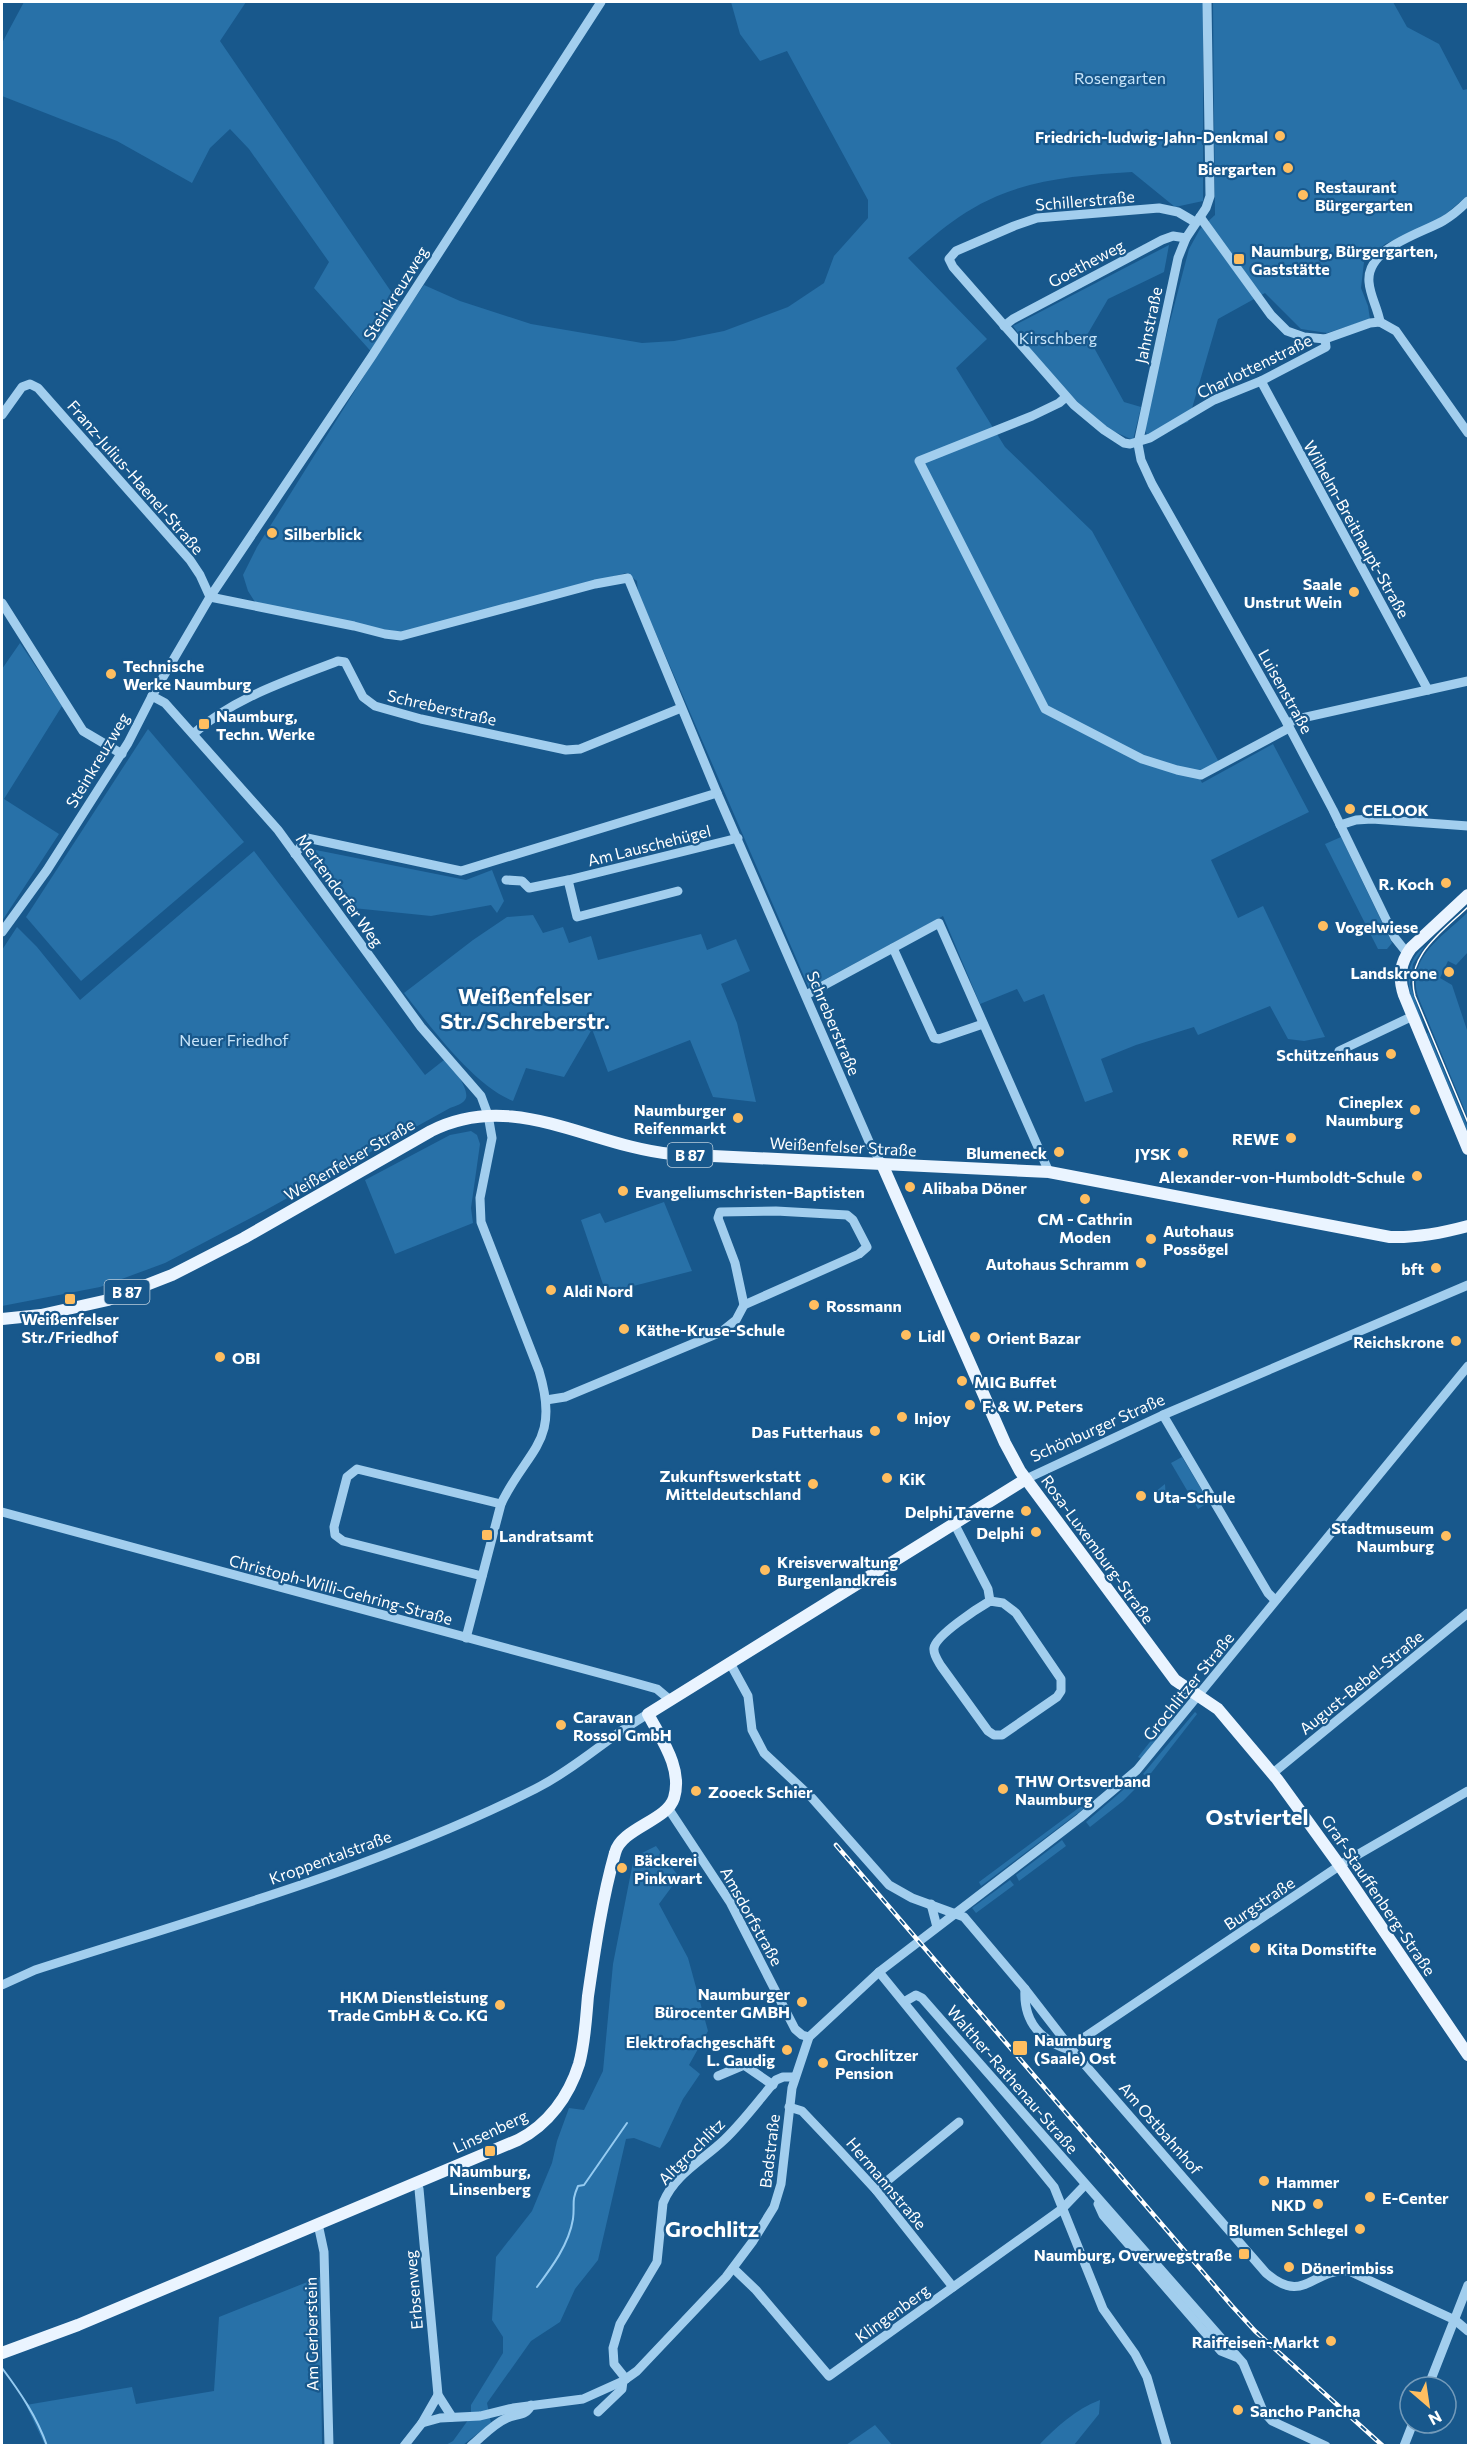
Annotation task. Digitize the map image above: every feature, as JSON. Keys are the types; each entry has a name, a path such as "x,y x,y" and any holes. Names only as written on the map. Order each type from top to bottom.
{"main road":[{"path":"1468,895 1407,953 1400,979 1404,995 1468,1149"},
{"name":"Weißenfelser Straße","path":"2,1319 41,1315 108,1300 172,1275 244,1238 442,1126 467,1118 488,1115 524,1117 658,1153 1049,1172 1390,1237 1442,1233 1468,1226"},
{"name":"Rosa-Luxemburg-Straße","path":"882,1164 1005,1443 1026,1479 1174,1680 1204,1700"},
{"name":"Schönburger Straße","path":"670,1700 1026,1479"},
{"path":"668,1808 675,1796 674,1764 648,1714 670,1700"},
{"name":"Graf-Stauffenberg-Straße","path":"1204,1700 1218,1709 1272,1773 1340,1866 1468,2055"},
{"name":"Linsenberg","path":"2,2353 38,2341 525,2136 547,2120 555,2111 579,2063 601,1912 616,1849 623,1840 668,1808"}],"street":[{"name":"Steinkreuzweg","path":"2,932 47,870 122,754 152,696 210,597 372,356 601,2"},
{"name":"Jahnstraße","path":"1138,444 1178,258 1186,238 1210,202 1207,2"},
{"path":"1468,201 1443,221 1388,249 1374,261 1369,283 1380,322 1388,325 1402,338 1468,433"},
{"name":"Schillerstraße","path":"1004,326 953,267 949,259 956,251 1014,225 1037,218 1159,208 1198,220"},
{"path":"1198,220 1279,324 1295,335 1326,339"},
{"name":"Goetheweg","path":"1004,326 1013,319 1162,240 1173,236 1186,238"},
{"name":"Charlottenstraße","path":"1138,444 1214,400 1261,381 1326,346 1326,339 1370,323 1380,322"},
{"path":"1004,326 1066,397 1090,420 1124,443 1138,444"},
{"name":"Wilhelm-Breithaupt-Straße","path":"1261,381 1428,690"},
{"name":"Franz-Julius-Haenel-Straße","path":"2,415 22,387 30,384 40,391 190,560 210,597"},
{"path":"1066,397 1032,416 919,461 1045,709 1127,752 1195,774 1207,773 1302,718 1468,681"},
{"name":"Luisenstraße","path":"1138,444 1141,459 1149,477 1288,725 1395,938 1407,953"},
{"name":"Schreberstraße","path":"210,597 401,636 628,578 717,793 871,1146 882,1164"},
{"path":"2,603 82,730 122,754"},
{"name":"Schreberstraße","path":"193,734 229,706 338,661 345,662 363,697 375,706 421,719 566,750 580,749 681,708"},
{"name":"Mertendorfer Weg","path":"152,696 165,703 278,830 421,1027 450,1063 476,1089 488,1115 491,1147 480,1198 481,1222 539,1371 546,1400 546,1421 536,1452 508,1490 501,1504 466,1638"},
{"path":"295,854 308,838 461,871 717,793"},
{"path":"1340,825 1356,820 1372,819 1468,825"},
{"name":"Am Lauschehügel","path":"506,880 522,881 529,888 738,838"},
{"name":"Am Lauschehügel","path":"568,880 577,917 678,891"},
{"path":"806,995 939,923 1049,1172"},
{"path":"893,948 934,1038 939,1039 983,1023"},
{"path":"1339,1051 1413,1016"},
{"path":"546,1400 565,1397 721,1332 736,1320 744,1305 864,1251 867,1247 854,1220 847,1215 776,1210 720,1212 718,1218 735,1263 744,1305"},
{"name":"Schönburger Straße","path":"1026,1479 1163,1415 1468,1285"},
{"name":"Grochlitzer Straße","path":"879,1972 1126,1781 1146,1761 1204,1700 1275,1600 1468,1366"},
{"path":"1163,1415 1268,1593 1275,1600"},
{"path":"482,1576 343,1540 334,1531 336,1517 347,1477 357,1469 501,1504"},
{"name":"Christoph-Willi-Gehring-Straße","path":"2,1512 657,1689 670,1700"},
{"path":"955,1525 988,1589 990,1601"},
{"path":"990,1601 1003,1603 1016,1613 1061,1678 1063,1685 1057,1697 1002,1735 993,1735 987,1731 934,1655 934,1647 938,1640 990,1601"},
{"name":"August-Bebel-Straße","path":"1272,1773 1468,1613"},
{"path":"730,1663 748,1696 752,1730 764,1753 812,1798 889,1885 904,1894 956,1913"},
{"name":"Kroppentalstraße","path":"2,1985 35,1970 256,1900 452,1827 538,1788 648,1714"},
{"name":"Burgstraße","path":"1072,2049 1340,1866 1468,1791"},
{"name":"Amsdorfstraße","path":"668,1808 730,1902 795,2029 809,2037"},
{"path":"931,1904 937,1927"},
{"name":"Am Ostbahnhof","path":"956,1913 964,1917 1072,2049 1266,2272 1282,2284 1293,2288 1334,2272 1349,2271 1455,2320 1468,2331"},
{"path":"879,1972 1054,2187 1103,2309 1135,2354 1147,2377 1167,2445"},
{"name":"Badstraße","path":"471,2445 496,2424 529,2411 531,2405 583,2399 624,2380 645,2364 733,2268 753,2241 777,2200 781,2184 789,2107 795,2077 809,2037 879,1972"},
{"name":"Am Ostbahnhof","path":"1025,1989 1024,2007 1035,2027 1047,2041 1072,2049"},
{"name":"Walther-Rathenau-Straße","path":"904,2002 916,1995 922,1998 998,2083 1247,2368 1263,2411 1272,2421 1326,2445"},
{"path":"736,2054 740,2065"},
{"path":"718,2076 740,2065 751,2067 773,2085"},
{"name":"Altgrochlitz","path":"624,2380 614,2364 614,2343 620,2324 657,2262 663,2203 667,2194 676,2181 733,2131 779,2078 795,2077"},
{"name":"Hermannstraße","path":"789,2107 798,2109 807,2116 876,2190 953,2287"},
{"path":"876,2190 959,2122"},
{"name":"Erbsenweg","path":"416,2182 419,2189 438,2395"},
{"name":"Klingenberg","path":"733,2268 756,2290 829,2376 1062,2209 1085,2185"},
{"name":"Am Gerberstein","path":"318,2224 322,2234 324,2252 329,2445"},
{"path":"1433,2375 1468,2285"},
{"name":"Badstraße","path":"598,2412 622,2389 624,2380"},
{"path":"404,2445 422,2423 438,2395 452,2417"},
{"path":"422,2423 452,2417 480,2416 531,2405"}],"green space":[{"name":"Rosengarten","path":"24,2 246,2 220,41 405,312 424,285 460,301 531,324 642,343 674,341 724,331 788,307 824,283 834,256 868,218 868,200 787,51 760,61 740,34 731,2 1203,2 1203,201 1175,207 1132,172 1042,182 1000,195 979,205 946,226 908,258 987,339 956,368 1005,447 1092,531 1220,764 1198,775 1202,783 1273,744 1309,812 1211,860 1238,918 1263,906 1325,1037 1304,1041 1288,1039 1270,1006 1198,1035 1194,1027 1136,1045 1101,1059 1113,1092 1085,1102 1044,994 1024,1002 1017,989 980,1004 943,916 809,988 638,592 637,581 626,573 401,632 371,628 255,602 248,591 243,575 257,547 376,357 314,288 329,262 249,149 230,129 210,148 192,183 117,141 2,96 2,43"},
{"path":"1213,2 1393,2 1407,27 1439,44 1463,90 1468,89 1468,195 1439,220 1385,244 1364,262 1361,288 1370,319 1327,333 1301,329 1265,293 1218,319 1188,422 1148,437 1145,430 1156,375 1189,249 1200,229 1215,215"},
{"name":"Kirschberg","path":"1169,245 1164,272 1108,299 1087,335 1124,402 1141,407 1133,440 1106,428 1071,396 1038,360 1013,326"},
{"path":"20,643 62,706 4,799 59,834 2,921 2,669"},
{"path":"148,729 244,842 81,981 26,917"},
{"path":"1341,837 1392,943 1387,949 1378,949 1325,844"},
{"path":"311,849 466,880 492,870 504,901 497,913 491,905 431,916 353,908 333,893 305,857"},
{"name":"Neuer Friedhof","path":"254,851 425,1075 444,1060 459,1077 465,1089 465,1100 165,1263 100,1287 2,1306 2,950 17,927 37,947 80,1000"},
{"path":"1468,912 1468,952 1456,965 1448,961 1440,978 1452,985 1468,1033 1468,1118 1419,999 1416,985 1421,960 1428,950"},
{"path":"533,915 543,933 563,927 569,943 591,936 598,960 701,934 707,950 736,939 750,971 721,984 737,1023 756,1102 713,1097 690,1040 608,1072 592,1029 564,1077 526,1068 513,1101 483,1082 454,1054 404,993 507,917"},
{"path":"1425,946 1413,964 1410,984 1425,1028 1411,997 1409,975 1411,964"},
{"path":"1428,1032 1468,1128 1468,1133 1427,1034"},
{"path":"471,1131 477,1135 480,1144 471,1208 473,1223 395,1254 365,1180 450,1135"},
{"path":"664,1202 692,1271 606,1293 581,1220 600,1213 605,1223"},
{"path":"1182,1457 1209,1502 1198,1509 1171,1463"},
{"path":"1165,1484 1166,1502 1152,1501 1155,1492"},
{"path":"1195,1712 1197,1714 1148,1777 1143,1774"},
{"path":"1169,1718 1172,1720 1142,1759 1138,1757"},
{"path":"1137,1778 1142,1782 1123,1801 1090,1827 1086,1822"},
{"path":"1088,1801 1090,1804 981,1886 979,1882"},
{"path":"1062,1840 1066,1846 1019,1881 1016,1875"},
{"path":"656,1846 679,1877 659,1904 688,1958 708,2031 689,2065 700,2074 683,2099 660,2148 634,2138 626,2139 598,2260 575,2289 560,2322 531,2341 487,2403 491,2423 463,2445 444,2446 453,2441 471,2416 471,2405 503,2353 503,2337 492,2320 496,2257 532,2211 552,2163 569,2108 584,2110 603,2071 613,1964 634,1857"},
{"path":"1010,1880 1014,1885 976,1913 972,1908"},
{"path":"320,2277 322,2445 45,2445 26,2405 132,2387 136,2404 214,2391 219,2317"},
{"path":"1100,2400 1099,2414 1074,2445 1039,2445 1067,2419"},
{"path":"875,2425 892,2445 846,2445"}],"waterway":[{"path":"537,2287 554,2263 568,2237 578,2186 584,2185 627,2123"},
{"path":"2,2368 28,2405 47,2446"}],"tram line":[{"path":"1468,907 1428,946 1420,957 1413,982 1415,996 1468,1123"}],"railway":[{"path":"836,1845 1232,2306 1255,2331 1383,2446"}],"place":[{"name":"Friedrich-ludwig-Jahn-Denkmal","path":"1280,136"},
{"name":"Biergarten","path":"1288,168"},
{"name":"Restaurant Bürgergarten","path":"1303,195"},
{"name":"Naumburg, Bürgergarten, Gaststätte","path":"1239,259"},
{"name":"Silberblick","path":"272,533"},
{"name":"Saale Unstrut Wein","path":"1354,592"},
{"name":"Technische Werke Naumburg","path":"111,674"},
{"name":"Naumburg, Techn. Werke","path":"204,724"},
{"name":"CELOOK","path":"1350,809"},
{"name":"R. Koch","path":"1446,883"},
{"name":"Vogelwiese","path":"1323,926"},
{"name":"Landskrone","path":"1449,972"},
{"name":"Schützenhaus","path":"1391,1054"},
{"name":"Cineplex Naumburg","path":"1415,1110"},
{"name":"Naumburger Reifenmarkt","path":"738,1118"},
{"name":"REWE","path":"1291,1138"},
{"name":"Blumeneck","path":"1059,1152"},
{"name":"JYSK","path":"1183,1153"},
{"name":"Alexander-von-Humboldt-Schule","path":"1417,1176"},
{"name":"Alibaba Döner","path":"910,1187"},
{"name":"Evangeliumschristen-Baptisten","path":"623,1191"},
{"name":"CM - Cathrin Moden","path":"1085,1199"},
{"name":"Autohaus Possögel","path":"1151,1239"},
{"name":"Autohaus Schramm","path":"1141,1263"},
{"name":"bft","path":"1436,1268"},
{"name":"Aldi Nord","path":"551,1290"},
{"name":"Weißenfelser Str./Friedhof","path":"70,1299"},
{"name":"Rossmann","path":"814,1305"},
{"name":"Käthe-Kruse-Schule","path":"624,1329"},
{"name":"Lidl","path":"906,1335"},
{"name":"Orient Bazar","path":"975,1337"},
{"name":"Reichskrone","path":"1456,1341"},
{"name":"OBI","path":"220,1357"},
{"name":"MIG Buffet","path":"962,1381"},
{"name":"F. & W. Peters","path":"970,1405"},
{"name":"Injoy","path":"902,1417"},
{"name":"Das Futterhaus","path":"875,1431"},
{"name":"KiK","path":"887,1478"},
{"name":"Zukunftswerkstatt Mitteldeutschland","path":"813,1484"},
{"name":"Uta-Schule","path":"1141,1496"},
{"name":"Delphi Taverne","path":"1026,1511"},
{"name":"Delphi","path":"1036,1532"},
{"name":"Landratsamt","path":"487,1535"},
{"name":"Stadtmuseum Naumburg","path":"1446,1536"},
{"name":"Kreisverwaltung Burgenlandkreis","path":"765,1570"},
{"name":"Caravan Rossol GmbH","path":"561,1725"},
{"name":"THW Ortsverband Naumburg","path":"1003,1789"},
{"name":"Zooeck Schier","path":"696,1791"},
{"name":"Bäckerei Pinkwart","path":"622,1868"},
{"name":"Kita Domstifte","path":"1255,1948"},
{"name":"Naumburger Bürocenter GMBH","path":"802,2002"},
{"name":"HKM Dienstleistung Trade GmbH & Co. KG","path":"500,2005"},
{"name":"Naumburg (Saale) Ost","path":"1020,2048"},
{"name":"Elektrofachgeschäft L. Gaudig","path":"787,2050"},
{"name":"Grochlitzer Pension","path":"823,2063"},
{"name":"Naumburg, Linsenberg","path":"490,2151"},
{"name":"Hammer","path":"1264,2181"},
{"name":"E-Center","path":"1370,2197"},
{"name":"NKD","path":"1318,2204"},
{"name":"Blumen Schlegel","path":"1360,2229"},
{"name":"Naumburg, Overwegstraße","path":"1244,2254"},
{"name":"Dönerimbiss","path":"1289,2267"},
{"name":"Raiffeisen-Markt","path":"1331,2341"},
{"name":"Sancho Pancha","path":"1238,2410"}],"district":[{"name":"Weißenfelser Str./Schreberstr.","path":"525,1008"},
{"name":"Ostviertel","path":"1257,1816"},
{"name":"Grochlitz","path":"712,2228"}]}
